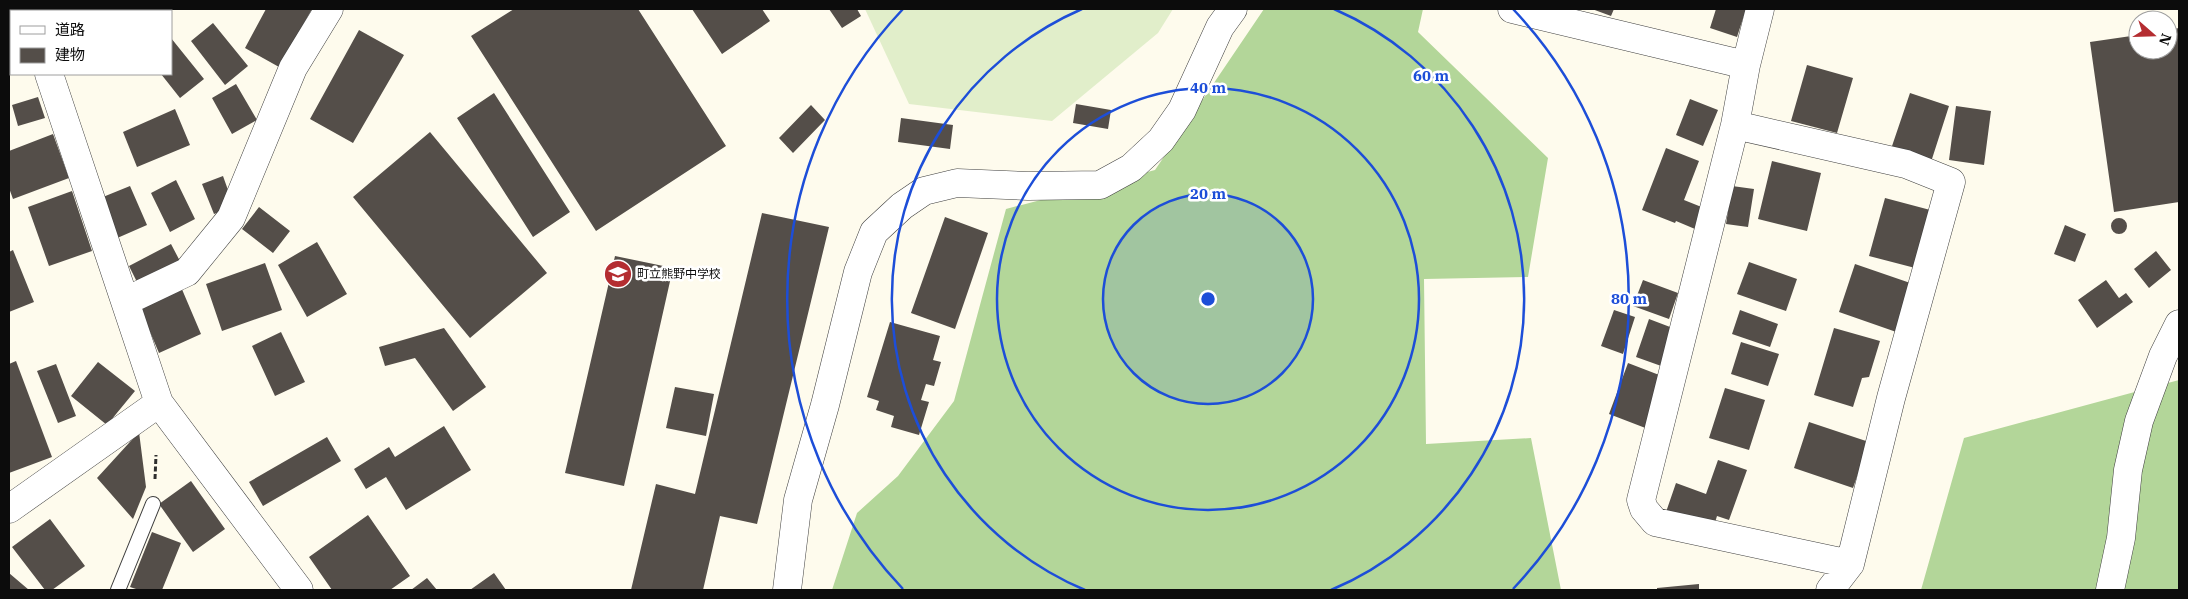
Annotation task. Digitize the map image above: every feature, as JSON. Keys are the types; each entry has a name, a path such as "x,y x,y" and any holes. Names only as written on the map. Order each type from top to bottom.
{"street":[{"path":"126,301 187,272 231,218 293,68 329,9"},
{"path":"787,590 798,500 825,405 858,272 874,232 902,206 924,191 940,187 957,183 1028,186 1100,185 1131,168 1161,140 1182,110 1220,27 1233,9"},
{"path":"1512,9 1746,65"},
{"path":"1760,9 1746,65 1735,125 1641,500 1644,510 1655,522 1850,564"},
{"path":"49,75 126,301 152,408 299,590"},
{"path":"1735,125 1906,164 1952,182 1891,398 1850,564 1830,590"},
{"path":"2110,590 2121,538 2128,470 2139,421 2163,356 2179,324"},
{"path":"9,509 152,408"}],"lane":[{"path":"118,590 153,504"}],"path":[{"path":"152,408 156,455 153,504"}],"green space":[{"path":"865,9 1173,9 1158,33 1052,121 909,104"},
{"path":"1264,9 1423,9 1418,32 1548,158 1528,277 1424,279 1426,444 1531,438 1561,590 832,590 857,513 898,476 954,401 1006,209 1155,170"},
{"path":"2179,380 2179,590 1921,590 1964,438"}],"building":[{"path":"46,9 90,9 89,10"},
{"path":"110,9 148,10 110,10"},
{"path":"266,9 312,9 279,67 245,48"},
{"path":"514,9 638,9 726,146 596,231 471,36"},
{"path":"692,9 762,9 770,21 722,54"},
{"path":"829,9 857,9 861,16 842,28"},
{"path":"1592,9 1614,9 1611,16"},
{"path":"1716,9 1746,9 1737,37 1710,28"},
{"path":"213,23 248,66 225,85 191,41"},
{"path":"2178,28 2179,202 2114,212 2090,42 2128,36 2128,60 2178,60"},
{"path":"359,30 404,55 353,143 310,119"},
{"path":"172,39 204,79 180,98 162,75 172,75"},
{"path":"1807,65 1853,78 1837,133 1791,121"},
{"path":"236,84 257,120 232,134 212,98"},
{"path":"494,93 570,212 533,237 457,118"},
{"path":"1910,93 1949,106 1931,162 1891,149"},
{"path":"38,97 45,118 18,126 12,105"},
{"path":"1690,99 1718,110 1703,146 1676,135"},
{"path":"1076,104 1111,110 1108,129 1073,123"},
{"path":"811,105 825,120 793,153 779,138"},
{"path":"1956,106 1991,111 1984,165 1949,160"},
{"path":"175,109 190,145 137,167 123,132"},
{"path":"901,118 953,125 950,149 898,142"},
{"path":"430,132 547,273 470,338 353,197"},
{"path":"53,134 69,178 13,199 9,188 9,151"},
{"path":"1666,148 1699,161 1684,200 1704,208 1695,229 1642,210"},
{"path":"1772,161 1821,173 1807,231 1758,219"},
{"path":"223,176 234,207 214,214 202,184"},
{"path":"176,180 195,219 170,232 151,193"},
{"path":"130,186 147,225 115,239 98,199"},
{"path":"1732,186 1754,189 1748,227 1726,224"},
{"path":"72,191 92,251 49,266 28,207"},
{"path":"1885,198 1934,211 1919,269 1869,256"},
{"path":"259,207 290,231 273,253 242,229"},
{"path":"762,213 829,227 757,524 720,516 703,590 631,590 656,484 695,494"},
{"path":"945,217 988,233 955,329 911,313"},
{"path":"2119,218 2125,220 2127,226 2125,232 2119,234 2113,232 2111,226 2113,220"},
{"path":"2065,225 2086,234 2075,262 2054,254"},
{"path":"317,242 347,294 307,317 278,265"},
{"path":"171,244 182,265 139,286 129,266"},
{"path":"13,250 34,302 9,312 9,252"},
{"path":"2156,251 2171,270 2149,288 2134,269"},
{"path":"615,256 673,268 624,486 565,473"},
{"path":"1749,262 1797,279 1786,311 1737,294"},
{"path":"265,263 282,310 222,331 206,284"},
{"path":"1855,264 1919,286 1902,334 1839,312"},
{"path":"1643,280 1678,293 1669,319 1633,306"},
{"path":"2106,280 2119,298 2126,293 2133,302 2097,328 2078,300"},
{"path":"181,287 201,334 159,353 139,306"},
{"path":"1614,310 1635,317 1623,354 1601,346"},
{"path":"1740,310 1778,324 1770,347 1732,334"},
{"path":"1649,319 1678,330 1664,367 1636,357"},
{"path":"890,322 940,336 933,360 941,362 934,386 926,384 921,400 929,402 919,435 891,427 894,416 876,410 879,401 867,397"},
{"path":"444,328 486,387 453,411 415,358 385,366 379,347"},
{"path":"1834,328 1880,341 1869,377 1862,378 1853,407 1814,395"},
{"path":"281,332 305,382 275,396 252,346"},
{"path":"1741,342 1779,354 1768,386 1731,374"},
{"path":"16,361 52,457 9,473 9,364"},
{"path":"98,362 135,391 107,425 71,396"},
{"path":"1628,363 1667,378 1648,429 1609,414"},
{"path":"56,364 76,416 58,423 37,371"},
{"path":"675,387 714,394 706,436 666,428"},
{"path":"1725,388 1765,400 1749,450 1709,438"},
{"path":"1809,422 1869,442 1853,488 1794,468"},
{"path":"444,426 471,470 406,510 386,477 366,489 354,469 389,447 395,457"},
{"path":"139,432 146,487 133,519 97,478"},
{"path":"327,437 341,461 263,506 249,482"},
{"path":"1718,460 1747,470 1729,520 1717,516 1713,529 1666,512 1676,483 1706,494"},
{"path":"191,481 225,529 193,552 159,504"},
{"path":"368,515 410,576 390,590 332,590 309,557"},
{"path":"50,519 85,566 52,590 45,590 12,547"},
{"path":"152,532 181,543 162,590 139,590 130,587"},
{"path":"9,573 29,590 9,590"},
{"path":"494,573 506,590 470,590"},
{"path":"427,578 437,590 411,590"},
{"path":"1699,584 1699,590 1657,590 1657,588"}],"place":[{"name":"町立熊野中学校","path":"618,274"}]}
